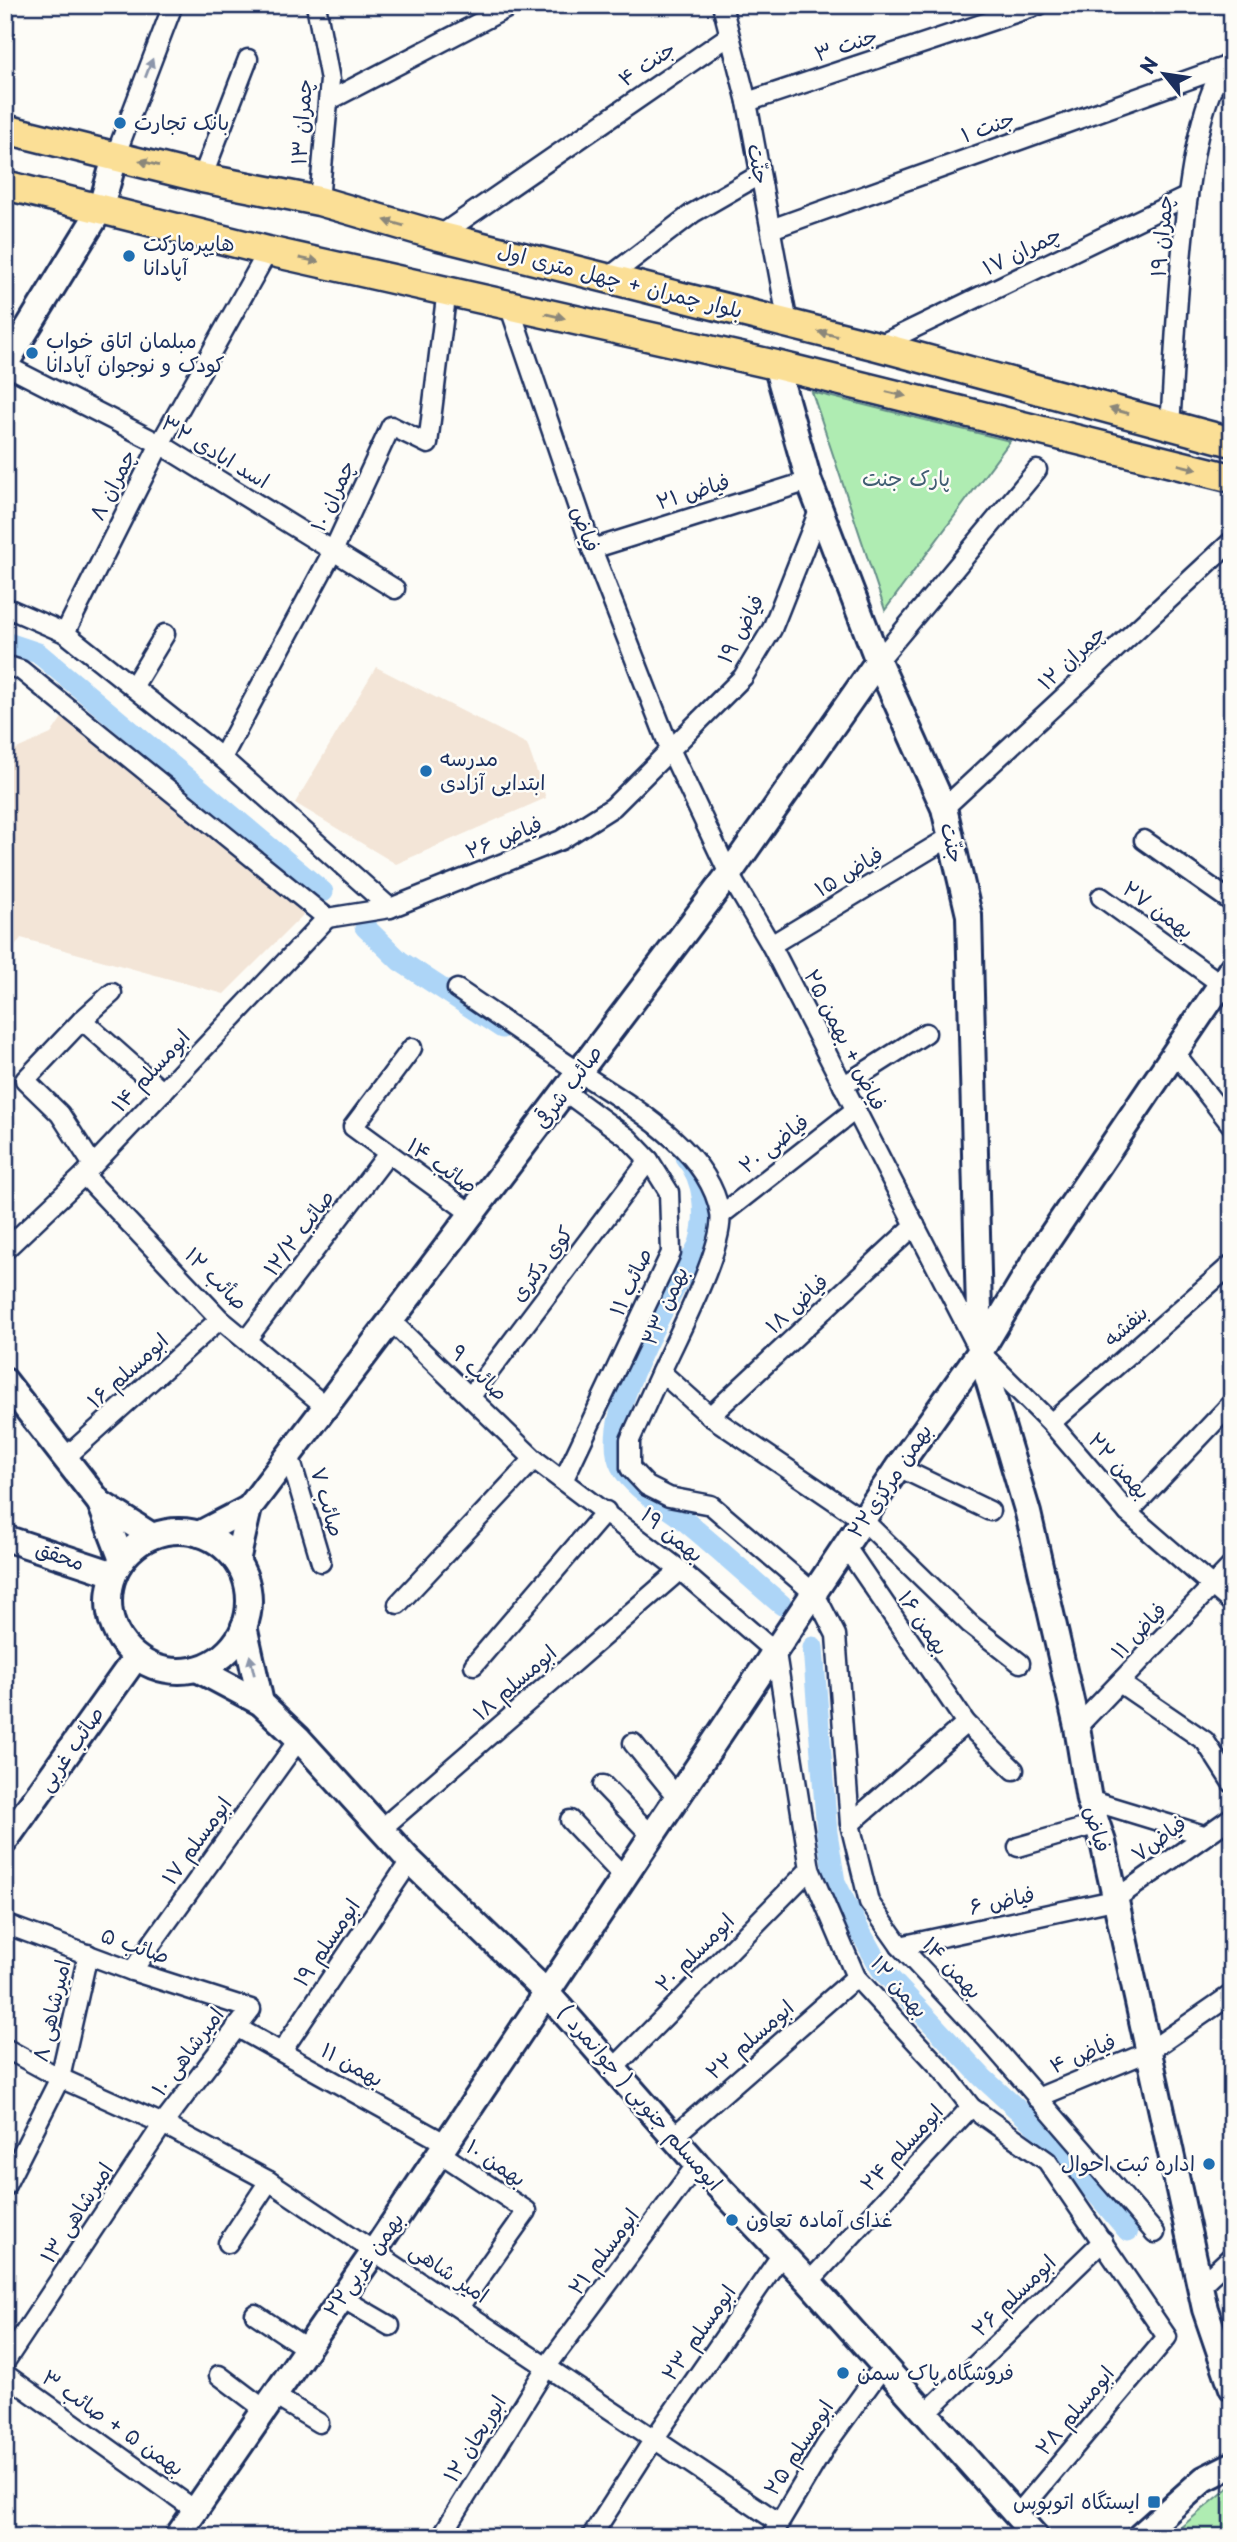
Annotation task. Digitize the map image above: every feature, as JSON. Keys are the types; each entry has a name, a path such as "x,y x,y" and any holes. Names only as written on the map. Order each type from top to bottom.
{"main road":[{"name":"بلوار چمران + چهل متری اول","path":"5,130 202,178 319,201 439,236 877,346 1232,442"},
{"path":"5,185 268,251 447,289 776,365 1232,478"}],"street":[{"path":"5,365 100,210 116,155 173,5"},
{"name":"چمران ۱۳","path":"316,5 330,80 319,201"},
{"path":"330,100 513,5"},
{"name":"جنّت","path":"722,5 747,102 788,324"},
{"name":"جنت ۳","path":"747,102 1039,5"},
{"name":"جنت ۴","path":"439,236 729,36"},
{"path":"202,178 248,59"},
{"name":"چمران ۱۹","path":"1171,425 1188,196 1204,112 1226,64"},
{"name":"جنت ۱","path":"771,229 1226,64"},
{"path":"609,277 693,213 759,175"},
{"name":"چمران ۱۷","path":"877,346 1188,196"},
{"name":"چمران ۸","path":"65,633 160,444 268,251"},
{"name":"چمران ۱۰","path":"222,758 334,549 391,426 428,444 447,289"},
{"name":"فیاض","path":"509,305 592,549 670,749"},
{"name":"اسد ابادی ۳۲","path":"5,365 160,444 395,589"},
{"name":"جنّت","path":"776,365 809,481 878,661 944,808 969,915 980,1352"},
{"path":"878,661 1037,470"},
{"name":"فیاض ۲۱","path":"592,549 809,481"},
{"name":"فیاض ۱۹","path":"670,749 743,677 772,629 820,508"},
{"name":"چمران ۱۲","path":"944,808 1232,541"},
{"path":"5,607 65,633 222,758 390,908"},
{"path":"133,687 165,634"},
{"name":"صائب شرقی","path":"248,1508 729,874 878,661"},
{"path":"5,664 21,670 327,918"},
{"name":"فیاض + بهمن ۲۵","path":"670,749 729,874 771,946 980,1352"},
{"name":"فیاض ۲۶","path":"327,918 390,908 561,840 613,807 670,749"},
{"name":"فیاض ۱۵","path":"771,946 950,837"},
{"path":"1144,840 1232,902"},
{"name":"بهمن ۲۷","path":"1101,897 1228,983"},
{"name":"ابومسلم ۱۴","path":"5,1250 89,1170 327,918"},
{"name":"۲۲بهمن مرکزی","path":"546,1992 650,1834 776,1653 898,1467 980,1352 1040,1252 1175,1053 1228,983"},
{"path":"457,989 572,1082 643,1113 667,1133 688,1155 711,1189 721,1215"},
{"path":"112,993 82,1020 163,1092"},
{"name":"صأئب ۱۲","path":"82,1020 24,1080 60,1114 89,1170 220,1319 325,1406"},
{"path":"843,1086 926,1033"},
{"name":"صائب ۱۴","path":"412,1048 353,1127 387,1155 472,1214"},
{"path":"1175,1053 1232,1126"},
{"name":"صائب ۱۱","path":"564,1481 671,1253 670,1192 649,1160 572,1082"},
{"name":"فیاضی ۲۰","path":"721,1215 855,1110"},
{"name":"صائب ۱۲/۲","path":"247,1339 387,1155"},
{"name":"کوی دکتری","path":"471,1396 649,1160"},
{"name":"بهمن ۲۳","path":"721,1215 715,1245 704,1276 661,1372 710,1416 863,1520 970,1624 1020,1663"},
{"name":"فیاض ۱۸","path":"710,1416 915,1225"},
{"name":"بنفشه","path":"1051,1423 1232,1264"},
{"name":"ابومسلم ۱۶","path":"66,1457 220,1319"},
{"name":"صائب ۹","path":"391,1321 534,1459"},
{"name":"فیاض","path":"980,1352 1028,1513 1077,1727 1089,1800 1098,1824 1202,2284 1205,2308 1232,2388"},
{"name":"بهمن ۲۲","path":"980,1352 1051,1423 1128,1513 1232,1603"},
{"path":"661,1372 630,1440 630,1468 648,1486 669,1497 711,1505 815,1594"},
{"path":"5,1381 100,1503 118,1567 109,1611 114,1629 136,1657 155,1667 176,1671 197,1669 217,1660 233,1645 244,1626 249,1604 246,1581 237,1561 220,1544 200,1534 175,1531 152,1536 135,1546 118,1567"},
{"path":"1128,1513 1232,1403"},
{"name":"صائب ۷","path":"289,1454 321,1562"},
{"path":"398,1604 534,1459"},
{"name":"بهمن ۱۹","path":"534,1459 606,1511 680,1570 776,1653"},
{"path":"898,1467 990,1511"},
{"path":"100,1503 152,1536"},
{"path":"200,1534 248,1508"},
{"path":"237,1561 248,1508"},
{"path":"474,1665 606,1511"},
{"name":"محقق","path":"5,1538 118,1567"},
{"name":"بهمن ۱۶","path":"845,1547 966,1723 1014,1770"},
{"name":"فیاض ۱۱","path":"1077,1727 1232,1565"},
{"name":"ابومسلم ۱۸","path":"380,1830 680,1570"},
{"name":"بهمن ۱۴","path":"815,1594 836,1635 850,1824 869,1902 900,1946 987,2039 1155,2233"},
{"path":"244,1626 261,1703"},
{"name":"بهمن ۱۲","path":"776,1653 810,1869 856,1978 944,2071 971,2107 1047,2161 1167,2337"},
{"name":"صائب غربی","path":"5,1841 136,1657"},
{"name":"ابومسلم جنوبی ( جوانمرد )","path":"197,1669 261,1703 299,1739 410,1861 546,1992 696,2164 809,2282 1036,2537"},
{"path":"1120,1683 1205,1741 1232,1783"},
{"path":"850,1824 966,1723"},
{"name":"ابومسلم ۱۷","path":"132,1971 299,1739"},
{"path":"634,1744 676,1796"},
{"path":"603,1785 650,1834"},
{"path":"1089,1800 1204,1835"},
{"path":"570,1820 623,1876"},
{"path":"1018,1847 1098,1824"},
{"name":"فیاض۷","path":"1114,1900 1204,1835 1229,1824"},
{"name":"ابومسلم ۱۹","path":"282,2051 410,1861"},
{"name":"ابومسلم ۲۰","path":"613,2069 810,1869"},
{"name":"فیاض ۶","path":"900,1946 1114,1900"},
{"name":"صائب ۵","path":"5,1924 132,1971 251,2009"},
{"name":"امیرشاهی ۸","path":"5,2188 60,2078 88,1954"},
{"name":"ابومسلم ۲۲","path":"673,2137 856,1978"},
{"name":"۲۲بهمن غربی","path":"177,2537 375,2250 546,1992"},
{"name":"فیاض ۴","path":"1037,2098 1148,2052 1232,1994"},
{"name":"امیرشاهی ۱۰","path":"163,2123 251,2009"},
{"name":"بهمن ۱۱","path":"236,2026 443,2148"},
{"name":"امیر شاهی","path":"5,2048 60,2078 163,2123 269,2181 654,2439 775,2530"},
{"name":"ابومسلم ۲۴","path":"809,2282 971,2107"},
{"name":"امیرشاهی ۱۳","path":"5,2362 163,2123"},
{"name":"بهمن ۱۰","path":"443,2148 527,2211 459,2307"},
{"name":"ابومسلم ۲۱","path":"547,2366 696,2164"},
{"path":"228,2244 269,2181"},
{"name":"ابومسلم ۲۶","path":"926,2413 1103,2241"},
{"name":"ابومسلم ۲۳","path":"591,2537 654,2439 782,2254"},
{"path":"1202,2284 1232,2256"},
{"path":"342,2298 390,2326"},
{"path":"255,2314 306,2348"},
{"name":"ابومسلم ۲۸","path":"1017,2515 1167,2337"},
{"name":"ابومسلم ۲۵","path":"775,2530 826,2445 884,2365"},
{"name":"ابوریحان ۱۲","path":"441,2537 547,2366"},
{"name":"بهمن ۵ + صائب ۳","path":"5,2374 195,2510"},
{"path":"219,2375 269,2402 318,2423"},
{"path":"1139,2537 1204,2479 1232,2465"}],"shaded area":[{"name":"مدرسه ابتدایی آزادی","path":"376,667 527,744 546,798 396,864 295,803"},
{"path":"74,700 313,905 224,994 21,938 5,960 5,754 51,734"}],"green space":[{"name":"پارک جنت","path":"812,392 1010,441 885,610"},
{"path":"1232,2485 1232,2537 1169,2537"}],"waterway":[{"path":"5,642 38,653 323,892"},
{"path":"365,927 400,961 502,1028"},
{"path":"685,1157 692,1166 700,1187 702,1233 699,1244 657,1321 628,1386 619,1417 616,1444 621,1466 634,1482 685,1521 782,1605"},
{"path":"813,1647 827,1833 835,1882 857,1926 881,1969 983,2078 1051,2140 1128,2231"}],"place":[{"name":"بانک تجارت","path":"120,123"},
{"name":"هایپرمارکت آپادانا","path":"129,256"},
{"name":"مبلمان اتاق خواب کودک و نوجوان آپادانا","path":"32,353"},
{"name":"مدرسه ابتدایی آزادی","path":"426,771"},
{"name":"اداره ثبت احوال","path":"1209,2164"},
{"name":"غذای آماده تعاون","path":"732,2220"},
{"name":"فروشگاه پاک سمن","path":"843,2373"},
{"name":"ایستگاه اتوبوس","path":"1154,2502"}]}
